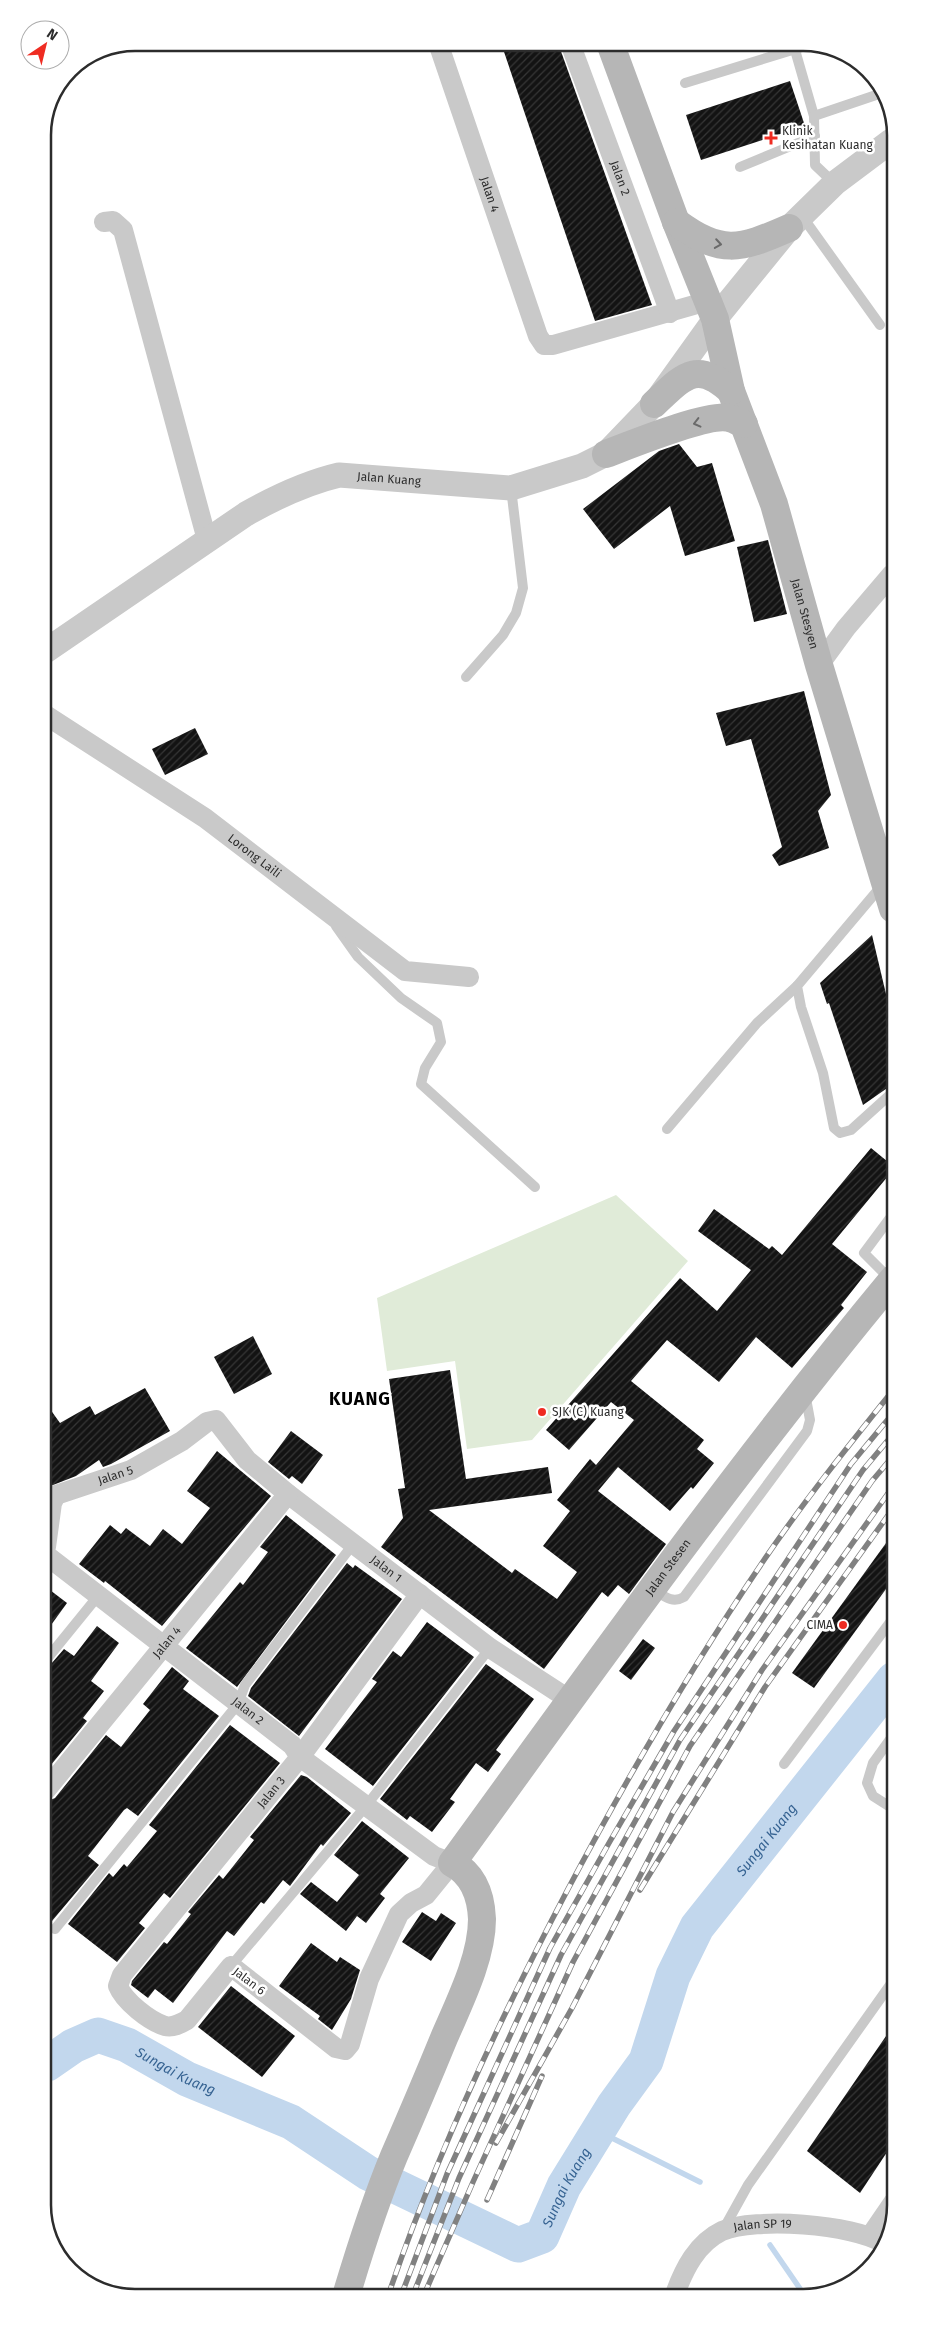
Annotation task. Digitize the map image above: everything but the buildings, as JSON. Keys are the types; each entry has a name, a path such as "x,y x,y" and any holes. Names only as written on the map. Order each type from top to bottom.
{"main road":[{"name":"Jalan Stesyen","path":"613,51 676,222 711,310 731,391 774,504 819,665 887,874"},
{"path":"676,222 704,241 728,245 753,243 795,222"},
{"path":"654,404 686,376 696,374 710,375 731,391"},
{"path":"606,454 658,435 717,418 729,418 744,424"},
{"name":"Jalan Stesen","path":"452,1863 652,1589 804,1387 887,1286"},
{"path":"348,2289 367,2228 392,2160 466,1988 478,1945 482,1919 477,1891 469,1874 452,1863"}],"street":[{"name":"Jalan 4","path":"441,51 538,336 544,344 554,345 670,313"},
{"name":"Jalan 2","path":"573,51 670,313"},
{"name":"Jalan Kuang","path":"51,647 207,540 274,498 318,480 339,475 511,488 582,466 606,454 654,404 711,310 795,222 835,184 887,144"},
{"path":"104,222 113,221 123,230 207,540"},
{"path":"670,313 711,310"},
{"path":"819,665 846,628 887,580"},
{"name":"Lorong Laili","path":"51,719 205,818 405,971 469,976"},
{"name":"Jalan 1","path":"216,1420 247,1460 288,1494 490,1648 570,1700"},
{"name":"Jalan 5","path":"51,1510 56,1495 131,1470 182,1441 207,1422 216,1420"},
{"name":"Jalan 4","path":"51,1784 166,1647 288,1494"},
{"name":"Jalan 2","path":"51,1559 292,1745 300,1757 434,1856 452,1863"},
{"name":"Jalan 3","path":"118,1986 122,1975 300,1757 420,1594"},
{"name":"Jalan 6","path":"118,1986 122,1996 130,2004 165,2026 177,2026 187,2020 231,1966 336,2048 345,2050 350,2044 369,1979 399,1914 411,1902 426,1895 452,1863"},
{"name":"Jalan SP 19","path":"677,2289 682,2274 700,2247 722,2231 753,2225 801,2224 877,2239"},
{"path":"877,2239 884,2225"}],"lane":[{"path":"685,83 778,51"},
{"path":"794,51 814,116 815,165 835,184"},
{"path":"814,116 876,94"},
{"path":"740,167 815,136"},
{"path":"795,222 880,325"},
{"path":"466,677 504,635 516,613 523,588 511,488"},
{"path":"667,1129 757,1023 797,986 887,882"},
{"path":"326,910 358,957 401,998 437,1023 441,1042 425,1068 421,1084 535,1187"},
{"path":"797,986 801,1007 823,1073 834,1128 840,1133 851,1130 887,1097"},
{"path":"887,1222 864,1253 887,1275"},
{"path":"55,1929 238,1704 245,1685 354,1543"},
{"path":"51,1654 98,1596"},
{"path":"784,1764 887,1626"},
{"path":"231,1966 366,1806 490,1648"},
{"path":"887,1744 873,1763 867,1783 873,1796 887,1805"},
{"path":"722,2231 748,2185 887,1989"}],"green space":[{"path":"616,1195 688,1261 532,1440 467,1449 455,1361 387,1371 377,1298"}],"waterway":[{"name":"Sungai Kuang","path":"51,2061 73,2046 98,2035 127,2045 187,2079 291,2122 368,2173 518,2245 542,2236 564,2186 614,2105 646,2061 673,1976 697,1927 887,1688"},
{"path":"598,2131 700,2182"},
{"path":"770,2245 800,2289"}],"railway":[{"path":"391,2289 427,2191 493,2038 542,1938 614,1805 686,1681 737,1600 779,1538 887,1398"},
{"path":"404,2289 447,2174 550,1948 674,1731 851,1464 887,1420"},
{"path":"415,2289 459,2178 561,1955 680,1740 863,1470 887,1441"},
{"path":"427,2289 573,1962 690,1746 872,1481 887,1463"},
{"path":"496,2143 572,2008 673,1812 762,1670 887,1495"},
{"path":"640,1890 765,1687 887,1517"},
{"path":"487,2200 542,2076"}],"place":[{"name":"Klinik Kesihatan Kuang","path":"771,138"},
{"name":"SJK (C) Kuang","path":"542,1412"},
{"name":"CIMA","path":"843,1625"}],"district":[{"name":"KUANG","path":"360,1399"}]}
